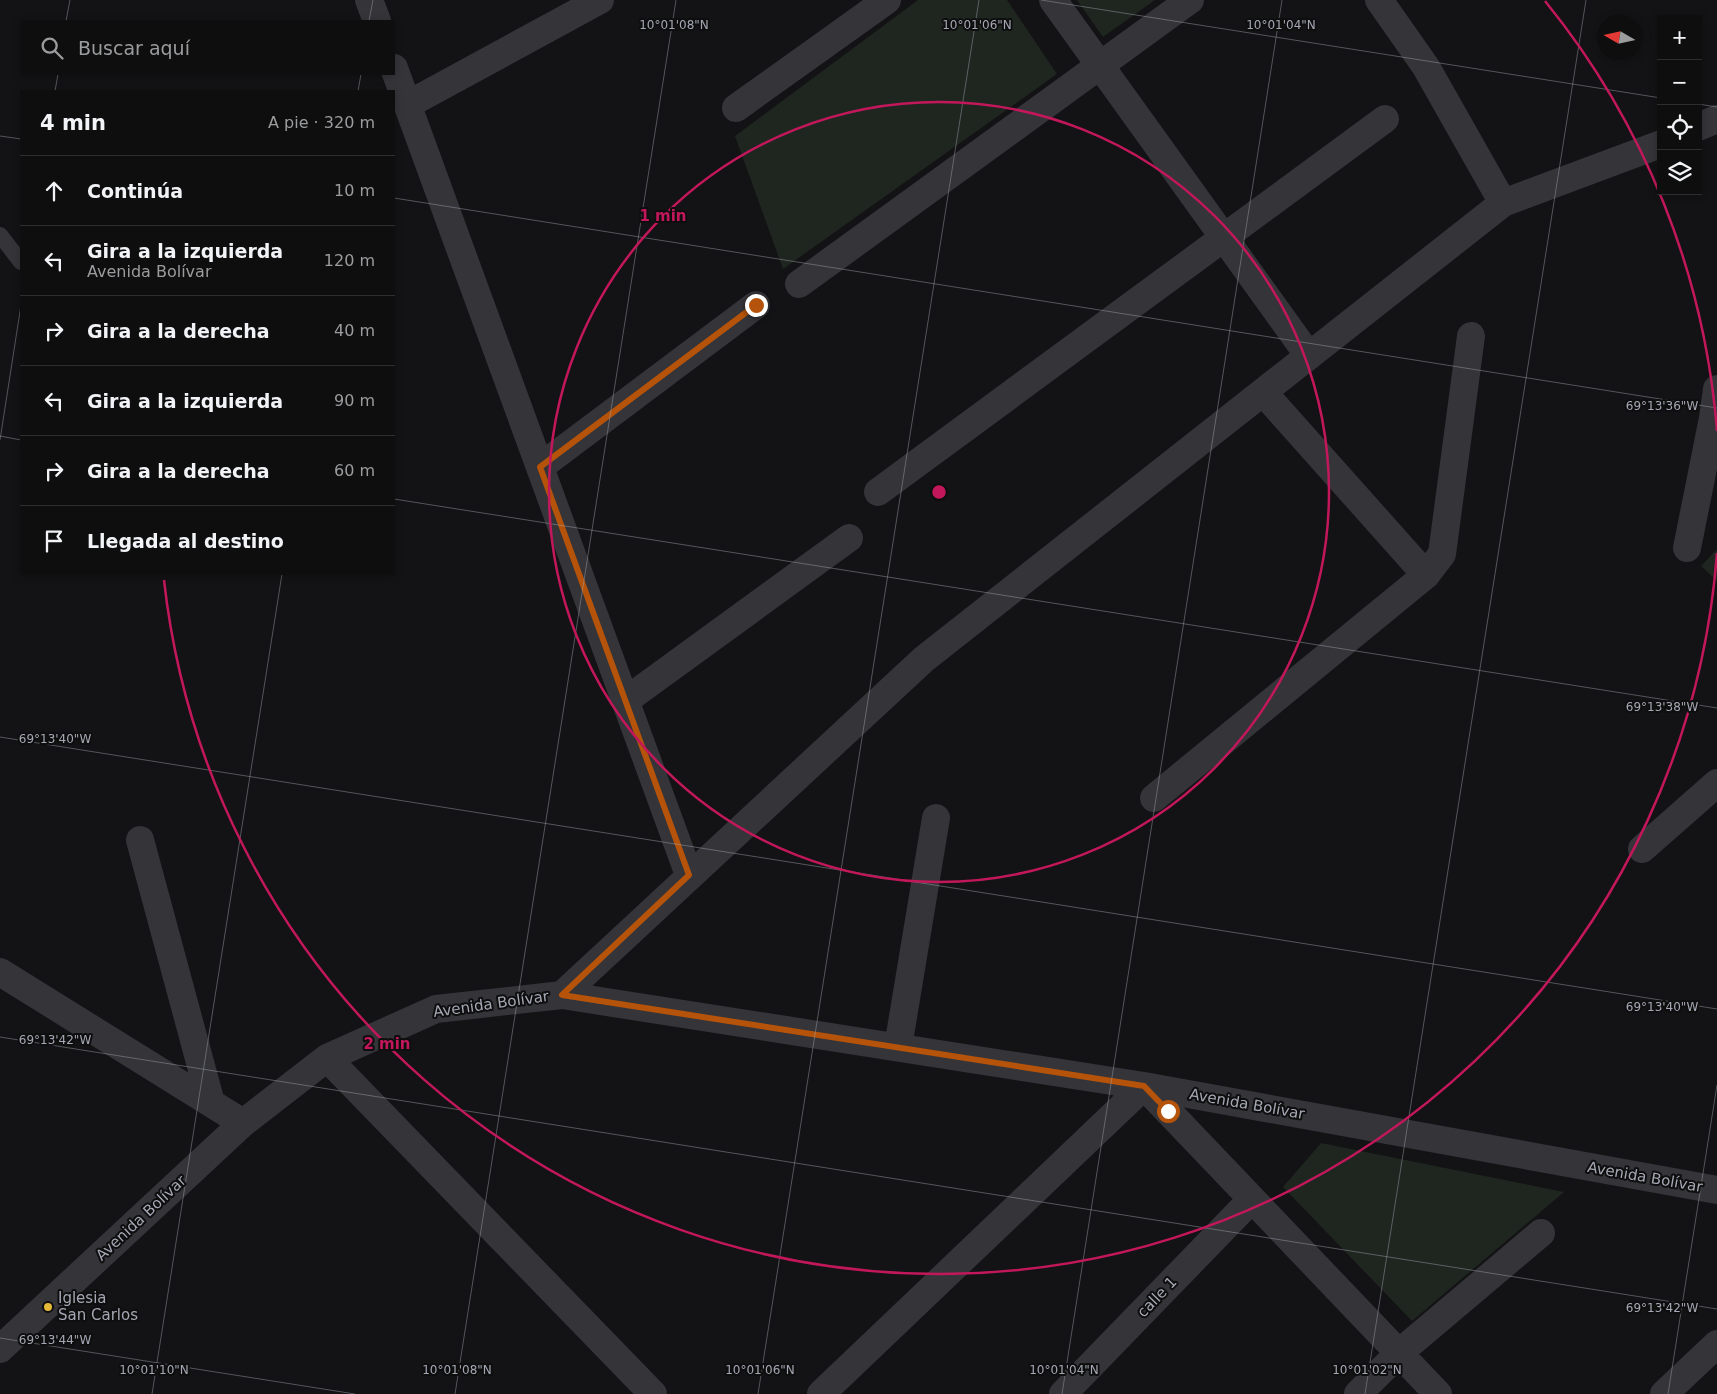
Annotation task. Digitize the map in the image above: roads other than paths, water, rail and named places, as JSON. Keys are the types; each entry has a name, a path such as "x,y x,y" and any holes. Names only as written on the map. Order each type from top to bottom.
{"street":[{"path":"369,0 377,20"},
{"path":"407,105 600,0"},
{"path":"736,108 887,0"},
{"path":"1054,0 1309,356"},
{"path":"798,284 1190,0"},
{"path":"1379,0 1426,67 1503,204"},
{"path":"395,71 689,875"},
{"path":"1702,126 1717,118"},
{"path":"878,492 1385,119"},
{"path":"562,995 689,875 924,659 1503,204 1657,146"},
{"path":"540,467 756,305"},
{"path":"1154,798 1426,575 1442,554 1471,336"},
{"path":"1687,548 1715,418 1717,389"},
{"path":"1263,392 1426,575"},
{"path":"625,701 849,538"},
{"path":"1642,849 1715,786"},
{"path":"898,1047 936,818"},
{"path":"140,840 211,1103"},
{"path":"0,972 243,1123"},
{"name":"Avenida Bolívar","path":"0,1349 243,1123 327,1058 436,1009 562,995 1144,1086 1717,1190"},
{"path":"327,1058 653,1394"},
{"path":"821,1394 1144,1086 1438,1394"},
{"name":"calle 1","path":"1063,1394 1252,1199"},
{"path":"1358,1394 1399,1353 1541,1233"},
{"path":"1664,1394 1717,1344"}],"lane":[{"path":"0,235 20,261"}],"place":[{"name":"Iglesia San Carlos","path":"48,1307"}]}
